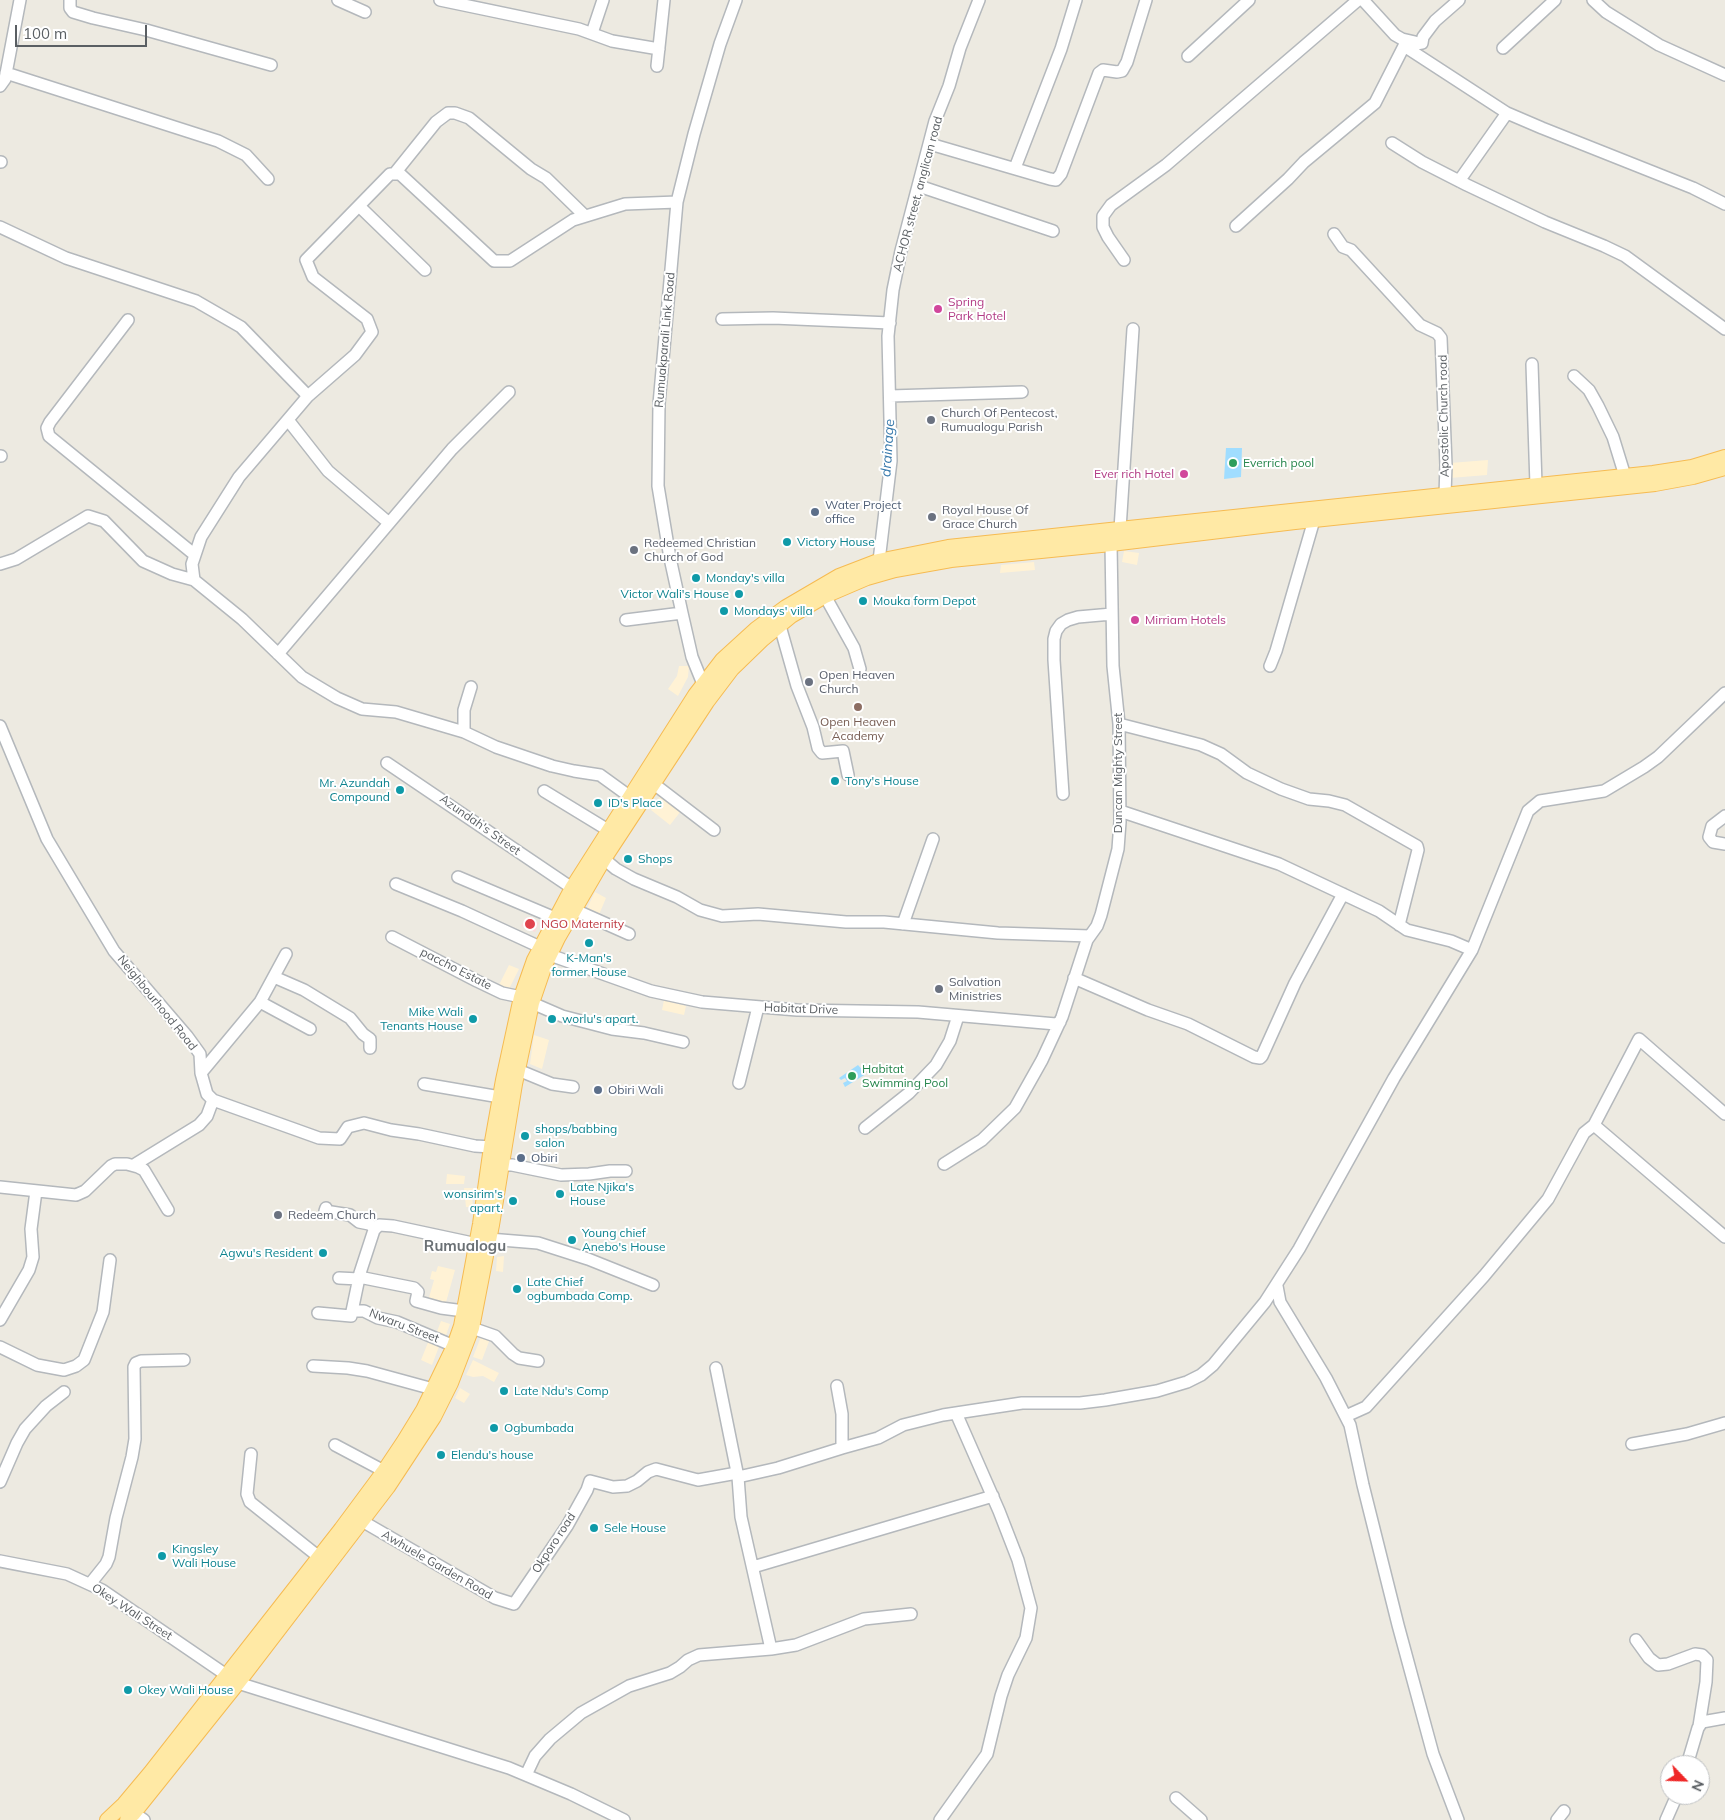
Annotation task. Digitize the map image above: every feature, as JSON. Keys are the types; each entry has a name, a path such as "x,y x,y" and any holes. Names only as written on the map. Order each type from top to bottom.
{"main road":[{"path":"107,1820 124,1804 150,1773 384,1472 441,1383 472,1328 483,1242 491,1147 500,1097 527,1000 556,918 572,888 629,796 703,684 722,660 756,630 786,607 839,576 948,547 1625,476 1692,467 1725,457"},
{"path":"545,951 575,910 604,860 707,702 732,669 763,639 791,616 878,567 1111,544 1314,520 1655,484 1694,477 1725,468"},
{"path":"135,1818 388,1487 415,1448 454,1346 483,1242 502,1165 518,1070 527,1000"}],"street":[{"path":"0,86 6,73 20,0"},
{"path":"70,0 70,8 73,12 271,65"},
{"path":"338,0 365,12"},
{"path":"440,0 592,33 612,41 659,49"},
{"path":"592,33 604,0"},
{"path":"657,66 664,0"},
{"name":"Rumuakparali Link Road","path":"703,684 692,657 682,613 658,486 659,404 678,202 694,134 720,44 736,0"},
{"name":"ACHOR street, anglican road","path":"878,567 891,461 888,336 900,251 935,121 950,86 960,48 979,0"},
{"path":"1015,168 1061,49 1076,0"},
{"path":"930,144 1056,180 1061,174 1099,73 1103,70 1122,71 1127,62 1146,0"},
{"path":"1188,56 1249,0"},
{"path":"1124,260 1103,227 1103,216 1111,205 1166,165 1358,0"},
{"path":"1363,0 1395,35 1402,39 1422,43"},
{"path":"1422,43 1423,37 1435,21 1459,0"},
{"path":"1503,48 1556,0"},
{"path":"1593,0 1606,12 1660,45 1725,75"},
{"path":"1404,46 1422,43"},
{"path":"1404,46 1507,113 1693,188 1725,204"},
{"path":"1236,226 1304,162 1375,104 1404,46"},
{"path":"6,73 218,141 246,155 268,179"},
{"path":"396,173 436,122 448,113 455,112 469,118 531,169 546,178 585,216"},
{"path":"1459,180 1507,113"},
{"path":"1392,143 1422,162 1545,222 1625,256 1725,330"},
{"path":"194,580 192,564 201,537 239,477 308,396 355,355 372,332 367,319 313,277 306,260 390,174 400,174 494,261 510,261 573,220 585,216 626,204 678,202"},
{"path":"919,186 1053,231"},
{"path":"359,206 426,270"},
{"path":"0,227 66,258 196,302 241,327 308,396"},
{"name":"Apostolic Church road","path":"1334,234 1343,247 1351,250 1420,324 1441,338 1446,464 1445,495"},
{"path":"722,319 773,318 890,322"},
{"path":"128,320 47,428 50,436 195,555"},
{"path":"1120,529 1133,329"},
{"path":"1532,364 1536,485"},
{"path":"1574,376 1589,390 1598,406 1613,437 1625,476"},
{"path":"278,654 452,450 509,392"},
{"path":"890,396 1022,392"},
{"path":"288,420 328,471 389,522"},
{"path":"0,564 16,558 88,516 104,521 143,561 172,574 194,580 242,619 302,677 337,698 362,709 396,712 464,732 496,747 552,766 600,775 629,796"},
{"path":"1270,666 1314,520"},
{"name":"Duncan Mighty Street","path":"944,1164 982,1140 1015,1108 1042,1060 1060,1022 1082,954 1101,915 1118,849 1120,811 1119,724 1113,666 1111,544"},
{"path":"825,596 854,648 860,669"},
{"path":"626,620 682,613"},
{"path":"1063,794 1054,660 1056,631 1061,624 1068,620 1078,617 1112,614"},
{"path":"780,626 797,686 813,727 818,748 822,753 843,751 848,775"},
{"path":"464,732 464,710 471,686"},
{"path":"737,1475 778,1468 878,1438 903,1425 956,1413 1022,1402 1080,1403 1105,1400 1157,1391 1187,1382 1201,1375 1213,1365 1277,1286 1394,1078 1472,950 1528,811 1540,801 1604,791 1658,757 1725,694"},
{"path":"1119,724 1200,745 1221,754 1247,773 1281,789 1309,799 1346,805 1417,846 1418,850 1399,925"},
{"name":"Neighbourhood Road","path":"0,726 48,839 114,951 187,1036 200,1054 201,1073 207,1094 213,1100"},
{"name":"Azundah's Street","path":"387,763 572,888"},
{"path":"654,784 714,830"},
{"path":"544,791 608,830"},
{"path":"1120,811 1279,864 1379,911 1407,930 1451,941 1472,950"},
{"path":"1725,816 1712,826 1709,837 1713,842 1725,844"},
{"path":"902,924 933,839"},
{"path":"604,860 634,879 677,897 700,910 722,916 758,914 998,933 1090,936"},
{"path":"458,877 556,918"},
{"name":"Habitat Drive","path":"396,884 462,911 545,951 651,991 702,1002 758,1008 908,1012 1056,1024 1060,1022"},
{"path":"1074,978 1148,1010 1188,1024 1254,1057 1260,1058 1295,984 1343,894"},
{"path":"575,910 629,934"},
{"name":"paccho Estate","path":"392,937 477,981 562,1016 612,1030 644,1033 683,1042"},
{"path":"201,1073 260,1002 286,954"},
{"path":"274,977 304,990 350,1018 363,1034 370,1039 370,1048"},
{"path":"260,1002 310,1029"},
{"path":"739,1083 758,1008"},
{"path":"865,1128 910,1093 936,1065 950,1041 958,1016"},
{"path":"1346,1416 1366,1407 1484,1276 1548,1199 1584,1133 1594,1125 1639,1039 1725,1114"},
{"path":"518,1070 552,1084 574,1087"},
{"path":"424,1084 500,1097"},
{"path":"134,1165 204,1121 213,1100 319,1138 340,1139 348,1127 364,1123 475,1146 491,1147"},
{"path":"1594,1125 1725,1238"},
{"path":"0,1187 76,1195 85,1191 116,1164 134,1165 144,1170 168,1210"},
{"path":"502,1165 512,1165 561,1176 626,1171"},
{"path":"0,1320 29,1270 33,1257 32,1229 36,1191"},
{"path":"326,1208 325,1211 350,1215 359,1222 375,1228"},
{"path":"353,1312 359,1278 375,1228 379,1225 483,1242 538,1243 588,1259 653,1285"},
{"path":"0,1347 37,1365 64,1370 76,1366 84,1360 103,1312 110,1260"},
{"path":"339,1278 359,1278 414,1288 418,1292 416,1300 420,1302 440,1308 464,1311"},
{"path":"1277,1286 1280,1302 1326,1378 1350,1424 1363,1485 1433,1754 1458,1820"},
{"name":"Nwaru Street","path":"318,1313 351,1316 353,1312 364,1311 378,1318 397,1322 454,1346"},
{"path":"472,1328 495,1336 513,1354 520,1358 538,1361"},
{"path":"90,1584 106,1564 109,1557 116,1518 132,1457 135,1439 134,1367 136,1363 141,1361 184,1360"},
{"path":"313,1366 348,1368 441,1383"},
{"path":"716,1368 737,1475 742,1517 771,1649"},
{"path":"837,1386 842,1414 842,1448"},
{"path":"0,1482 16,1443 24,1429 46,1406 64,1392"},
{"path":"940,1820 988,1754 1000,1696 1026,1638 1031,1608 1018,1560 993,1496 956,1413"},
{"path":"1632,1444 1687,1434 1725,1422"},
{"path":"335,1445 384,1472"},
{"path":"251,1454 247,1494 250,1502 319,1557"},
{"name":"Okporo road","path":"514,1604 567,1526 590,1481 613,1487 627,1486 656,1469 698,1480 737,1475"},
{"path":"753,1567 993,1496"},
{"name":"Awhuele Garden Road","path":"362,1521 495,1598 514,1604"},
{"name":"Okey Wali Street","path":"0,1561 67,1574 102,1590 238,1683 526,1775 571,1794 624,1820"},
{"path":"526,1775 535,1756 550,1739 581,1713 629,1686 670,1673 699,1654 771,1649 796,1645 864,1619 911,1614"},
{"path":"1636,1640 1658,1665 1668,1664 1695,1654 1702,1655 1707,1660 1706,1682 1699,1726 1690,1755"},
{"path":"1699,1726 1707,1720 1725,1718"},
{"path":"1176,1798 1201,1820"},
{"path":"1666,1820 1673,1805"}],"shaded area":[{"path":"1488,460 1487,475 1450,478 1450,463"},
{"path":"1124,551 1139,553 1137,565 1122,562"},
{"path":"1034,562 1035,570 1000,573 1001,565"},
{"path":"679,666 689,666 688,677 678,696 668,689 677,676"},
{"path":"660,796 681,811 670,825 651,810"},
{"path":"595,892 606,898 598,917 585,912"},
{"name":"NGO Maternity","path":"526,917 539,923 535,932 521,926"},
{"path":"509,965 519,969 508,991 498,987"},
{"path":"664,1000 686,1006 684,1015 662,1010"},
{"path":"534,1035 549,1040 542,1069 530,1064"},
{"path":"447,1174 465,1176 464,1184 446,1184"},
{"path":"464,1188 475,1188 476,1194 472,1195 473,1207 466,1207"},
{"path":"504,1256 503,1272 496,1271 497,1257"},
{"path":"438,1266 455,1270 445,1306 428,1301 434,1280 430,1279 432,1271 436,1272"},
{"path":"441,1321 450,1324 445,1338 436,1334"},
{"path":"482,1334 491,1336 482,1360 473,1357"},
{"path":"429,1340 440,1344 432,1365 421,1360"},
{"path":"473,1360 499,1373 494,1382 483,1376 473,1377 466,1375"},
{"path":"460,1388 470,1394 464,1403 455,1398"}],"water":[{"name":"Everrich pool","path":"1226,448 1242,448 1241,477 1224,479"},
{"name":"Habitat Swimming Pool","path":"858,1065 866,1074 845,1087 843,1083 847,1081 845,1078 841,1080 839,1078"}],"place":[{"name":"Spring Park Hotel","path":"938,309"},
{"name":"Church Of Pentecost, Rumualogu Parish","path":"931,420"},
{"name":"Everrich pool","path":"1233,463"},
{"name":"Ever rich Hotel","path":"1184,474"},
{"name":"Water Project office","path":"815,512"},
{"name":"Royal House Of Grace Church","path":"932,517"},
{"name":"Victory House","path":"787,542"},
{"name":"Redeemed Christian Church of God","path":"634,550"},
{"name":"Monday's villa","path":"696,578"},
{"name":"Victor Wali's House","path":"739,594"},
{"name":"Mouka form Depot","path":"863,601"},
{"name":"Mondays' villa","path":"724,611"},
{"name":"Mirriam Hotels","path":"1135,620"},
{"name":"Open Heaven Church","path":"809,682"},
{"name":"Open Heaven Academy","path":"858,707"},
{"name":"Tony's House","path":"835,781"},
{"name":"Mr. Azundah Compound","path":"400,790"},
{"name":"ID's Place","path":"598,803"},
{"name":"Shops","path":"628,859"},
{"name":"NGO Maternity","path":"530,924"},
{"name":"K-Man's former House","path":"589,943"},
{"name":"Salvation Ministries","path":"939,989"},
{"name":"Mike Wali Tenants House","path":"473,1019"},
{"name":"worlu's apart.","path":"552,1019"},
{"name":"Habitat Swimming Pool","path":"852,1076"},
{"name":"Obiri Wali","path":"598,1090"},
{"name":"shops/babbing salon","path":"525,1136"},
{"name":"Obiri","path":"521,1158"},
{"name":"Late Njika's House","path":"560,1194"},
{"name":"wonsirim's apart.","path":"513,1201"},
{"name":"Redeem Church","path":"278,1215"},
{"name":"Young chief Anebo's House","path":"572,1240"},
{"name":"Agwu's Resident","path":"323,1253"},
{"name":"Late Chief ogbumbada Comp.","path":"517,1289"},
{"name":"Late Ndu's Comp","path":"504,1391"},
{"name":"Ogbumbada","path":"494,1428"},
{"name":"Elendu's house","path":"441,1455"},
{"name":"Sele House","path":"594,1528"},
{"name":"Kingsley Wali House","path":"162,1556"},
{"name":"Okey Wali House","path":"128,1690"}],"district":[{"name":"Rumualogu","path":"465,1246"}],"water label":[{"name":"drainage","path":"888,448"}]}
